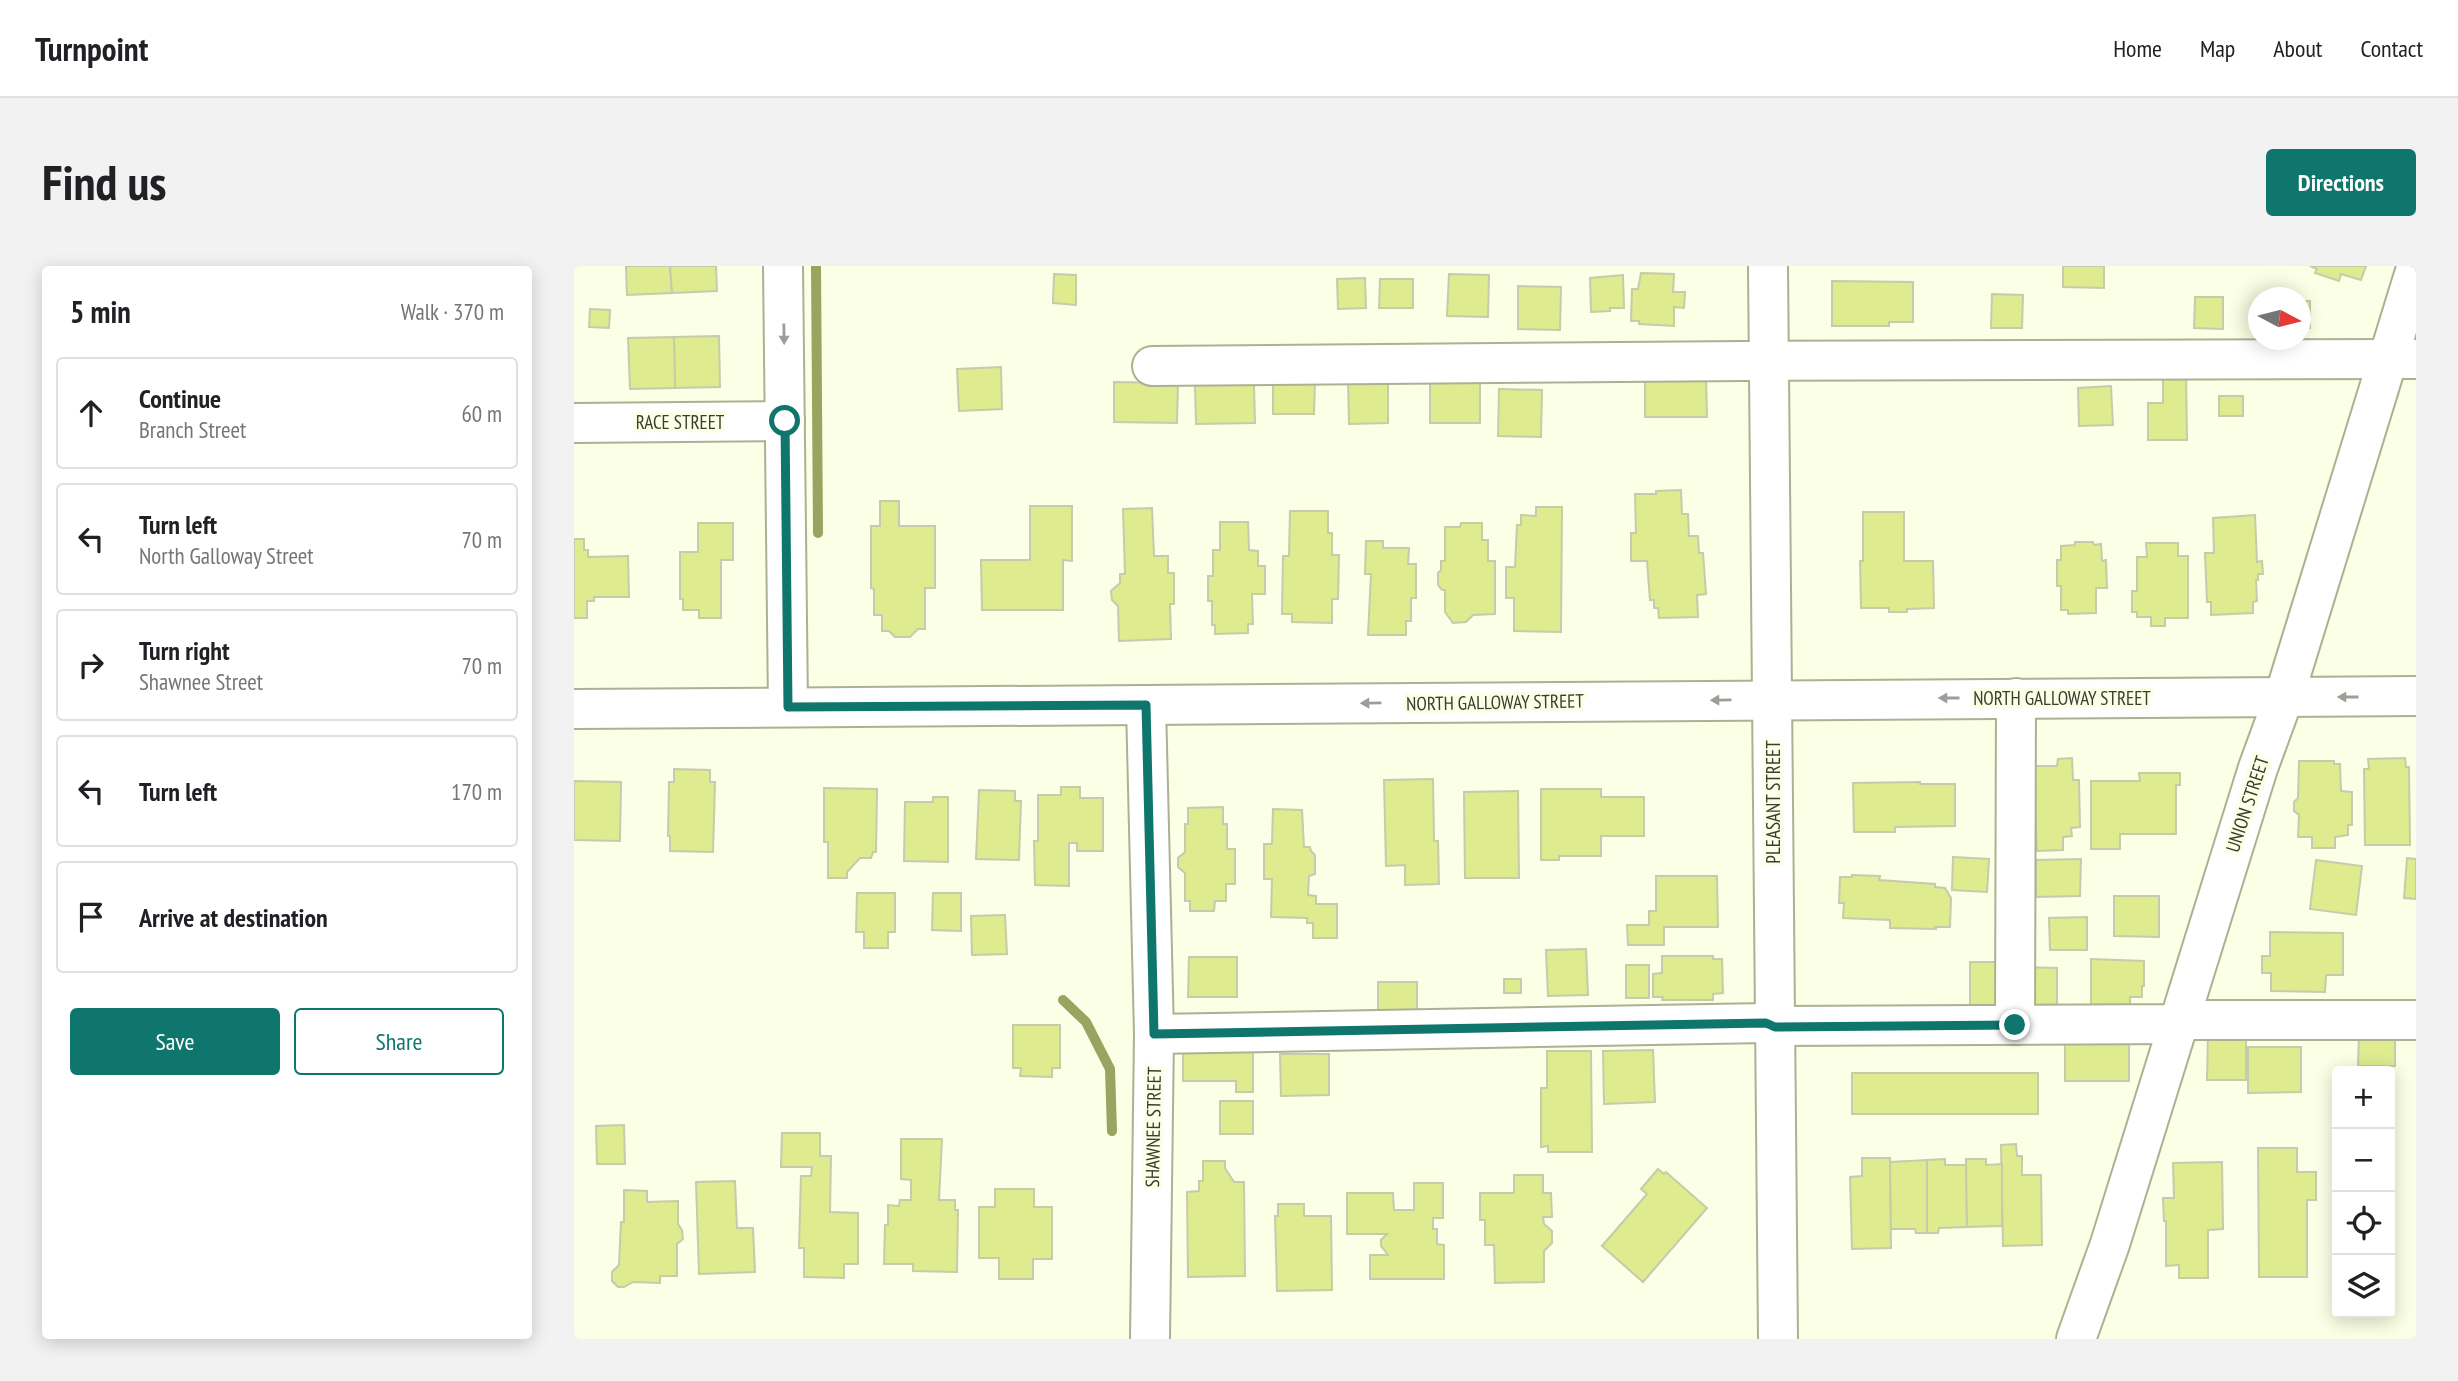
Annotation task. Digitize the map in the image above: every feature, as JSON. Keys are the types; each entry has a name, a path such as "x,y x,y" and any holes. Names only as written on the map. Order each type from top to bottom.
{"street":[{"path":"783,266 788,707"},
{"name":"PLEASANT STREET","path":"1768,266 1777,1339"},
{"name":"UNION STREET","path":"2076,1339 2110,1244 2258,768 2402,359 2416,268"},
{"path":"1152,366 1443,362 1616,363 1769,359 2402,359"},
{"name":"RACE STREET","path":"574,423 785,421"},
{"name":"NORTH GALLOWAY STREET","path":"574,709 2416,696"},
{"path":"2015,1025 2016,698"},
{"name":"SHAWNEE STREET","path":"1146,705 1154,1034 1150,1339"},
{"path":"1154,1034 1766,1023 1775,1027 2179,1024 2190,1020 2416,1020"}],"building":[{"path":"626,266 670,266 672,293 627,295"},
{"path":"670,266 716,266 717,291 672,293"},
{"path":"2063,266 2104,266 2104,288 2063,287"},
{"path":"2310,266 2366,266 2361,280 2341,274 2339,281 2315,273 2317,269"},
{"path":"1641,273 1674,274 1673,292 1685,292 1684,308 1674,307 1674,326 1631,321 1632,289 1638,289"},
{"path":"1054,274 1076,275 1076,305 1053,303"},
{"path":"1449,274 1489,275 1488,317 1447,316"},
{"path":"1623,275 1624,308 1591,312 1590,278"},
{"path":"1365,278 1366,308 1338,309 1337,279"},
{"path":"1380,279 1413,279 1413,308 1379,308"},
{"path":"1832,281 1913,282 1913,322 1889,322 1889,326 1832,326"},
{"path":"1518,286 1561,287 1560,330 1518,329"},
{"path":"1992,294 2023,295 2022,328 1991,328"},
{"path":"2195,297 2223,297 2223,329 2194,328"},
{"path":"590,309 610,310 609,328 589,327"},
{"path":"719,336 720,387 675,388 674,337"},
{"path":"674,337 675,388 630,389 628,338"},
{"path":"1001,367 1002,409 959,411 957,369"},
{"path":"2186,372 2187,440 2148,440 2148,403 2163,403 2163,373"},
{"path":"1645,377 1706,377 1707,417 1645,417"},
{"path":"1348,379 1388,379 1388,423 1349,424"},
{"path":"1480,379 1480,423 1430,423 1430,380"},
{"path":"1273,381 1315,381 1314,414 1273,414"},
{"path":"1114,382 1178,383 1177,423 1114,422"},
{"path":"1195,384 1254,384 1255,423 1196,424"},
{"path":"2111,386 2113,425 2079,426 2078,388"},
{"path":"1499,389 1542,390 1541,437 1498,436"},
{"path":"2219,396 2243,396 2243,416 2219,416"},
{"path":"1681,490 1682,514 1688,514 1689,536 1698,536 1699,553 1703,553 1706,594 1697,595 1698,617 1659,618 1658,608 1654,608 1654,600 1650,600 1647,561 1631,561 1631,533 1636,533 1635,494"},
{"path":"880,501 899,501 899,526 935,526 935,588 925,588 925,629 918,629 910,637 895,637 889,631 882,631 882,615 874,615 871,526 880,526"},
{"path":"1030,506 1072,506 1072,561 1063,560 1063,610 982,610 981,560 1030,560"},
{"path":"1536,507 1562,507 1561,632 1514,631 1514,598 1506,598 1506,567 1515,567 1517,525 1521,525 1521,515 1536,516"},
{"path":"1152,508 1154,556 1168,556 1168,573 1174,573 1174,604 1170,604 1171,639 1119,641 1118,606 1112,600 1111,591 1120,583 1120,574 1125,574 1123,509"},
{"path":"1290,511 1328,511 1332,555 1339,555 1338,599 1332,599 1332,623 1292,622 1292,614 1282,614 1283,556 1289,556"},
{"path":"1863,512 1904,512 1904,561 1933,561 1934,608 1889,612 1889,608 1861,608"},
{"path":"2255,515 2257,562 2262,561 2263,574 2258,574 2256,580 2257,601 2253,602 2253,613 2211,615 2211,602 2207,602 2205,553 2214,553 2213,518"},
{"path":"1220,522 1248,522 1249,550 1258,551 1258,566 1265,566 1265,594 1252,594 1253,624 1248,624 1248,633 1215,634 1215,625 1212,625 1208,576 1213,576 1213,550 1220,550"},
{"path":"698,523 733,523 733,560 721,560 721,618 699,618 699,610 683,610 683,599 680,599 680,552 698,552"},
{"path":"1461,523 1482,523 1482,540 1488,540 1488,561 1495,561 1495,614 1473,615 1466,622 1453,623 1445,612 1445,590 1438,585 1438,573 1441,570 1441,561 1445,561 1445,527 1460,527"},
{"path":"574,539 584,539 584,550 588,550 588,557 628,556 629,597 594,597 594,601 587,601 587,618 574,618"},
{"path":"1366,541 1383,541 1383,548 1409,548 1408,564 1416,564 1416,598 1411,598 1411,621 1406,621 1406,635 1368,635 1371,574 1365,574"},
{"path":"2075,542 2101,544 2102,561 2106,560 2107,588 2096,588 2096,613 2068,614 2068,610 2061,610 2057,560 2061,560 2061,546 2075,545"},
{"path":"2146,543 2178,543 2178,556 2188,556 2188,618 2165,618 2165,626 2151,626 2151,617 2137,617 2137,612 2132,612 2132,591 2137,591 2137,557 2147,557"},
{"path":"2072,758 2073,780 2079,780 2080,827 2071,828 2072,836 2063,837 2063,850 2037,851 2033,766 2057,766 2058,759"},
{"path":"2405,758 2406,767 2409,767 2410,845 2365,845 2364,769 2369,769 2368,759"},
{"path":"2299,761 2334,761 2334,764 2340,764 2341,791 2352,792 2352,825 2348,825 2348,835 2335,837 2335,848 2312,848 2312,837 2298,837 2299,815 2294,811 2294,802 2298,798"},
{"path":"674,769 710,770 710,782 715,782 713,852 670,851 669,782 674,782"},
{"path":"2139,773 2180,773 2180,785 2176,785 2176,834 2120,834 2120,849 2091,849 2091,781 2140,781"},
{"path":"1433,779 1434,841 1438,841 1439,884 1405,885 1405,865 1386,866 1384,780"},
{"path":"574,781 621,782 620,841 574,840"},
{"path":"1853,783 1955,784 1955,826 1895,827 1895,832 1854,832"},
{"path":"1061,787 1080,787 1080,798 1103,798 1103,851 1077,851 1077,843 1069,843 1069,886 1035,885 1034,841 1038,841 1038,795 1061,795"},
{"path":"824,788 877,789 876,852 873,852 871,858 860,858 847,872 847,878 828,878 828,842 824,842"},
{"path":"1541,789 1601,789 1601,797 1644,797 1644,836 1601,836 1601,856 1559,856 1559,860 1541,860"},
{"path":"979,790 1015,791 1015,801 1021,801 1019,860 976,859"},
{"path":"1518,791 1519,878 1465,878 1464,792"},
{"path":"933,797 948,797 948,862 904,861 905,802 933,802"},
{"path":"1223,807 1223,824 1227,824 1227,849 1235,849 1235,884 1226,884 1226,901 1215,901 1214,911 1190,911 1190,901 1185,901 1185,873 1178,867 1178,858 1185,852 1188,808"},
{"path":"1273,809 1302,810 1304,847 1310,847 1315,855 1315,874 1309,876 1308,895 1316,896 1316,904 1337,904 1337,938 1313,938 1313,923 1307,923 1307,918 1271,917 1272,879 1264,879 1264,844 1272,844"},
{"path":"1953,857 1989,859 1987,892 1952,890"},
{"path":"2407,858 2416,859 2416,899 2404,898"},
{"path":"2081,859 2080,896 2036,897 2036,860"},
{"path":"2316,860 2362,866 2356,915 2310,909"},
{"path":"1656,876 1717,876 1718,927 1664,927 1664,945 1628,945 1627,925 1649,925 1649,911 1656,911"},
{"path":"1880,876 1879,880 1935,884 1935,887 1945,888 1951,898 1950,927 1890,928 1890,920 1843,918 1844,903 1839,903 1840,877"},
{"path":"857,893 895,893 895,932 888,932 888,948 864,948 864,932 856,932"},
{"path":"933,893 961,893 961,931 932,930"},
{"path":"2114,896 2159,896 2159,937 2114,936"},
{"path":"1005,915 1007,954 972,955 971,916"},
{"path":"2087,917 2087,950 2050,950 2049,918"},
{"path":"2270,932 2343,933 2343,975 2326,975 2325,992 2271,991 2271,973 2262,973 2262,956 2270,956"},
{"path":"1586,949 1588,995 1548,996 1546,950"},
{"path":"1662,956 1713,956 1713,959 1722,959 1723,993 1713,994 1713,1000 1662,1000 1663,997 1653,997 1653,974 1662,973"},
{"path":"1189,957 1237,957 1237,997 1188,997"},
{"path":"2091,959 2144,961 2142,997 2130,997 2130,1007 2091,1007"},
{"path":"1970,962 2010,962 2009,1008 1970,1008"},
{"path":"1626,965 1649,965 1649,998 1626,998"},
{"path":"2021,967 2057,968 2057,1008 2021,1008"},
{"path":"1504,979 1521,979 1521,993 1504,993"},
{"path":"1378,982 1417,982 1417,1010 1378,1010"},
{"path":"1013,1025 1060,1025 1060,1068 1052,1068 1052,1077 1020,1076 1021,1068 1013,1068"},
{"path":"2208,1032 2246,1033 2246,1080 2207,1080"},
{"path":"2359,1033 2395,1034 2395,1066 2358,1066"},
{"path":"2129,1041 2129,1081 2065,1081 2065,1042"},
{"path":"1253,1047 1253,1092 1236,1092 1236,1081 1183,1081 1183,1048"},
{"path":"2248,1047 2301,1047 2301,1092 2248,1093"},
{"path":"1653,1050 1655,1102 1604,1104 1603,1051"},
{"path":"1547,1051 1591,1051 1592,1152 1548,1152 1548,1146 1541,1147 1541,1088 1547,1088"},
{"path":"1280,1054 1329,1054 1329,1095 1281,1096"},
{"path":"1852,1073 2038,1073 2038,1114 1852,1114"},
{"path":"1220,1101 1253,1101 1253,1134 1220,1134"},
{"path":"624,1125 625,1164 597,1164 596,1126"},
{"path":"782,1133 820,1133 820,1156 831,1156 830,1212 858,1213 858,1264 844,1264 844,1278 804,1277 804,1248 799,1248 801,1176 811,1176 812,1167 781,1167"},
{"path":"901,1139 942,1139 939,1200 955,1200 955,1210 958,1210 957,1272 913,1271 913,1264 884,1264 888,1205 899,1206 900,1200 911,1200 911,1180 901,1179"},
{"path":"2016,1144 2017,1156 2022,1156 2022,1175 2041,1175 2042,1245 2003,1246 2001,1145"},
{"path":"2258,1148 2297,1148 2297,1172 2316,1172 2316,1200 2307,1200 2307,1277 2259,1277"},
{"path":"1862,1158 1890,1158 1891,1248 1852,1249 1850,1177 1862,1176"},
{"path":"1945,1159 1945,1165 1966,1165 1967,1227 1939,1228 1938,1233 1927,1233 1927,1160"},
{"path":"1966,1159 1986,1159 1986,1165 2002,1164 2002,1226 1967,1227"},
{"path":"1927,1160 1927,1233 1916,1233 1915,1229 1891,1229 1890,1162"},
{"path":"1203,1161 1225,1161 1225,1168 1234,1182 1244,1182 1245,1276 1188,1277 1187,1192 1199,1191 1199,1181 1203,1181"},
{"path":"2222,1162 2223,1229 2208,1230 2208,1278 2179,1278 2179,1265 2166,1266 2163,1198 2174,1198 2173,1163"},
{"path":"1658,1169 1664,1174 1666,1172 1707,1208 1643,1282 1602,1246 1647,1194 1641,1189"},
{"path":"1514,1175 1543,1175 1543,1193 1551,1193 1552,1217 1543,1217 1544,1224 1552,1231 1552,1243 1544,1251 1544,1282 1495,1283 1494,1245 1485,1245 1485,1220 1480,1220 1480,1193 1514,1193"},
{"path":"735,1181 737,1228 753,1228 755,1272 699,1274 696,1182"},
{"path":"1414,1183 1443,1183 1443,1218 1433,1218 1433,1229 1437,1229 1437,1244 1444,1245 1444,1279 1370,1279 1370,1255 1388,1255 1381,1246 1381,1240 1387,1234 1347,1234 1347,1193 1393,1193 1394,1210 1414,1210"},
{"path":"995,1189 1034,1189 1034,1207 1052,1207 1052,1259 1033,1259 1033,1279 999,1279 999,1258 979,1258 979,1207 995,1207"},
{"path":"624,1190 647,1191 647,1202 678,1201 678,1224 683,1239 677,1244 677,1276 660,1276 660,1283 633,1282 624,1287 618,1287 612,1281 612,1272 619,1265 621,1222 624,1222"},
{"path":"1278,1204 1304,1204 1304,1216 1331,1216 1332,1290 1277,1291 1275,1216 1278,1216"}],"waterway":[{"path":"816,266 818,533"},
{"path":"1063,1000 1086,1022 1110,1069 1112,1131"}],"route":[{"path":"785,421 788,707 1146,705 1147,837 1154,1034 1766,1023 1775,1027 2015,1025"}]}
